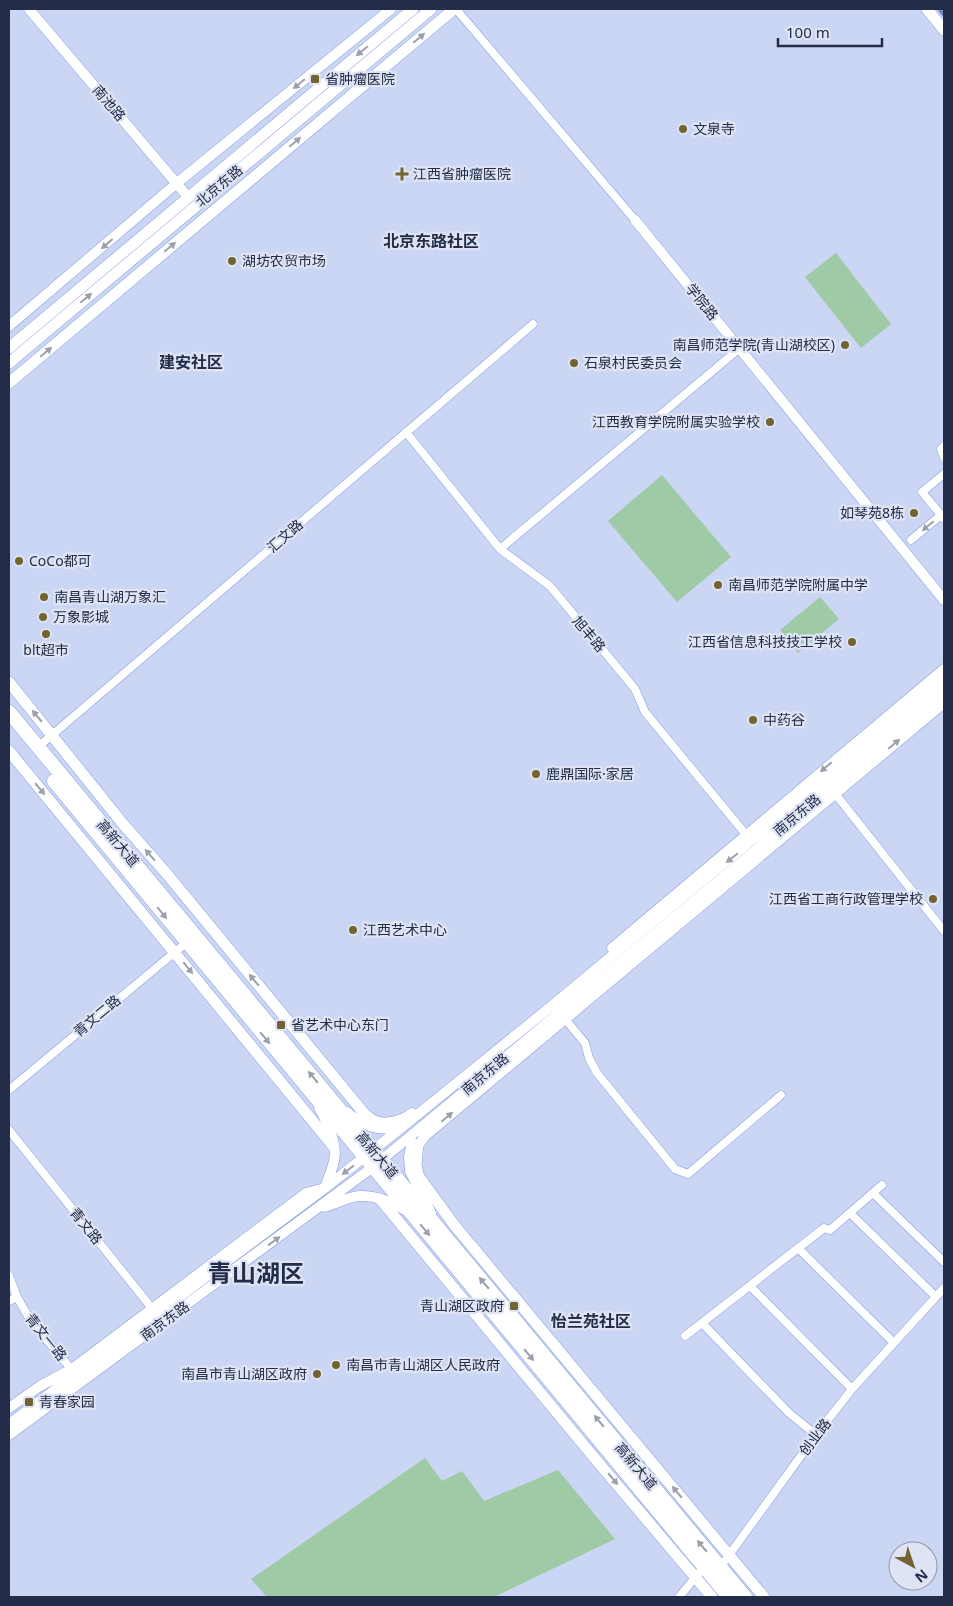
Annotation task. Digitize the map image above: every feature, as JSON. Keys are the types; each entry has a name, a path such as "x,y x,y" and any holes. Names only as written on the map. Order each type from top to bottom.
{"highway":[{"name":"高新大道","path":"9,712 321,1097 373,1159 439,1229 707,1582 745,1597"},
{"name":"高新大道","path":"9,726 186,943 321,1097"},
{"name":"高新大道","path":"373,1159 411,1213 707,1582 729,1597"}],"main road":[{"name":"南池路","path":"30,9 188,197"},
{"path":"9,326 177,183 390,9"},
{"name":"北京东路","path":"9,348 412,9"},
{"name":"北京东路","path":"9,363 431,9"},
{"path":"9,383 455,9"},
{"path":"927,9 944,30"},
{"name":"学院路","path":"635,220 944,600"},
{"path":"9,682 123,824 167,874 364,1112 373,1120 396,1122 407,1117 538,1010 751,842 944,669"},
{"name":"南京东路","path":"157,1315 248,1260 316,1210 373,1159 401,1128 751,842 944,681"},
{"name":"南京东路","path":"9,1424 325,1188 373,1159 431,1119 751,842 833,790 944,691"},
{"path":"764,1597 450,1219 419,1177 416,1165 419,1144 425,1136 483,1086 565,1019 833,790 944,703"},
{"path":"9,751 334,1147"},
{"path":"321,1097 362,1124 388,1130 401,1128"},
{"path":"321,1097 334,1147 334,1160 325,1188"},
{"path":"431,1119 413,1140 409,1157 410,1171 439,1229"},
{"path":"316,1210 358,1196 394,1203 411,1213"},
{"path":"380,1199 707,1582"},
{"path":"9,1442 236,1274 248,1260"},
{"path":"9,1408 40,1386 76,1375 157,1315"},
{"name":"南京东路","path":"9,1435 76,1375"}],"street":[{"name":"学院路","path":"455,9 635,220"},
{"name":"汇文路","path":"38,747 533,324"},
{"path":"500,549 740,348"},
{"name":"旭丰路","path":"406,432 500,549 550,586 636,689 645,712 751,842"},
{"path":"944,446 941,449 944,457"},
{"path":"911,540 943,515 922,492 944,474"},
{"path":"833,790 944,931"},
{"name":"青文二路","path":"9,1090 186,943"},
{"path":"565,1019 585,1043 589,1058 598,1073 675,1169 688,1174 781,1095"},
{"path":"450,1103 483,1086"},
{"name":"青文路","path":"9,1130 157,1315"},
{"path":"686,1336 824,1228 830,1230 882,1185"},
{"path":"873,1193 944,1262"},
{"path":"850,1213 936,1297"},
{"path":"798,1248 894,1343"},
{"name":"青文一路","path":"9,1276 13,1299 76,1375"},
{"path":"750,1286 852,1389"},
{"name":"创业路","path":"679,1597 707,1582 852,1389 944,1288"},
{"path":"702,1323 789,1413 816,1435"}],"green space":[{"path":"836,253 891,324 861,348 805,277"},
{"path":"662,475 731,557 677,602 608,521"},
{"path":"820,597 839,619 798,653 780,630"},
{"path":"425,1458 442,1481 462,1471 484,1501 558,1470 615,1539 494,1597 267,1597 251,1579"}],"place":[{"name":"省肿瘤医院","path":"315,79"},
{"name":"文泉寺","path":"683,129"},
{"name":"江西省肿瘤医院","path":"402,174"},
{"name":"湖坊农贸市场","path":"232,261"},
{"name":"南昌师范学院(青山湖校区)","path":"845,345"},
{"name":"石泉村民委员会","path":"574,363"},
{"name":"江西教育学院附属实验学校","path":"770,422"},
{"name":"如琴苑8栋","path":"914,513"},
{"name":"CoCo都可","path":"19,561"},
{"name":"南昌师范学院附属中学","path":"718,585"},
{"name":"南昌青山湖万象汇","path":"44,597"},
{"name":"万象影城","path":"43,617"},
{"name":"blt超市","path":"46,634"},
{"name":"江西省信息科技技工学校","path":"852,642"},
{"name":"中药谷","path":"753,720"},
{"name":"鹿鼎国际·家居","path":"536,774"},
{"name":"江西省工商行政管理学校","path":"933,899"},
{"name":"江西艺术中心","path":"353,930"},
{"name":"省艺术中心东门","path":"281,1025"},
{"name":"青山湖区政府","path":"514,1306"},
{"name":"南昌市青山湖区人民政府","path":"336,1365"},
{"name":"南昌市青山湖区政府","path":"317,1374"},
{"name":"青春家园","path":"29,1402"}],"district":[{"name":"北京东路社区","path":"431,241"},
{"name":"建安社区","path":"191,362"},
{"name":"青山湖区","path":"256,1274"},
{"name":"怡兰苑社区","path":"591,1321"}]}
